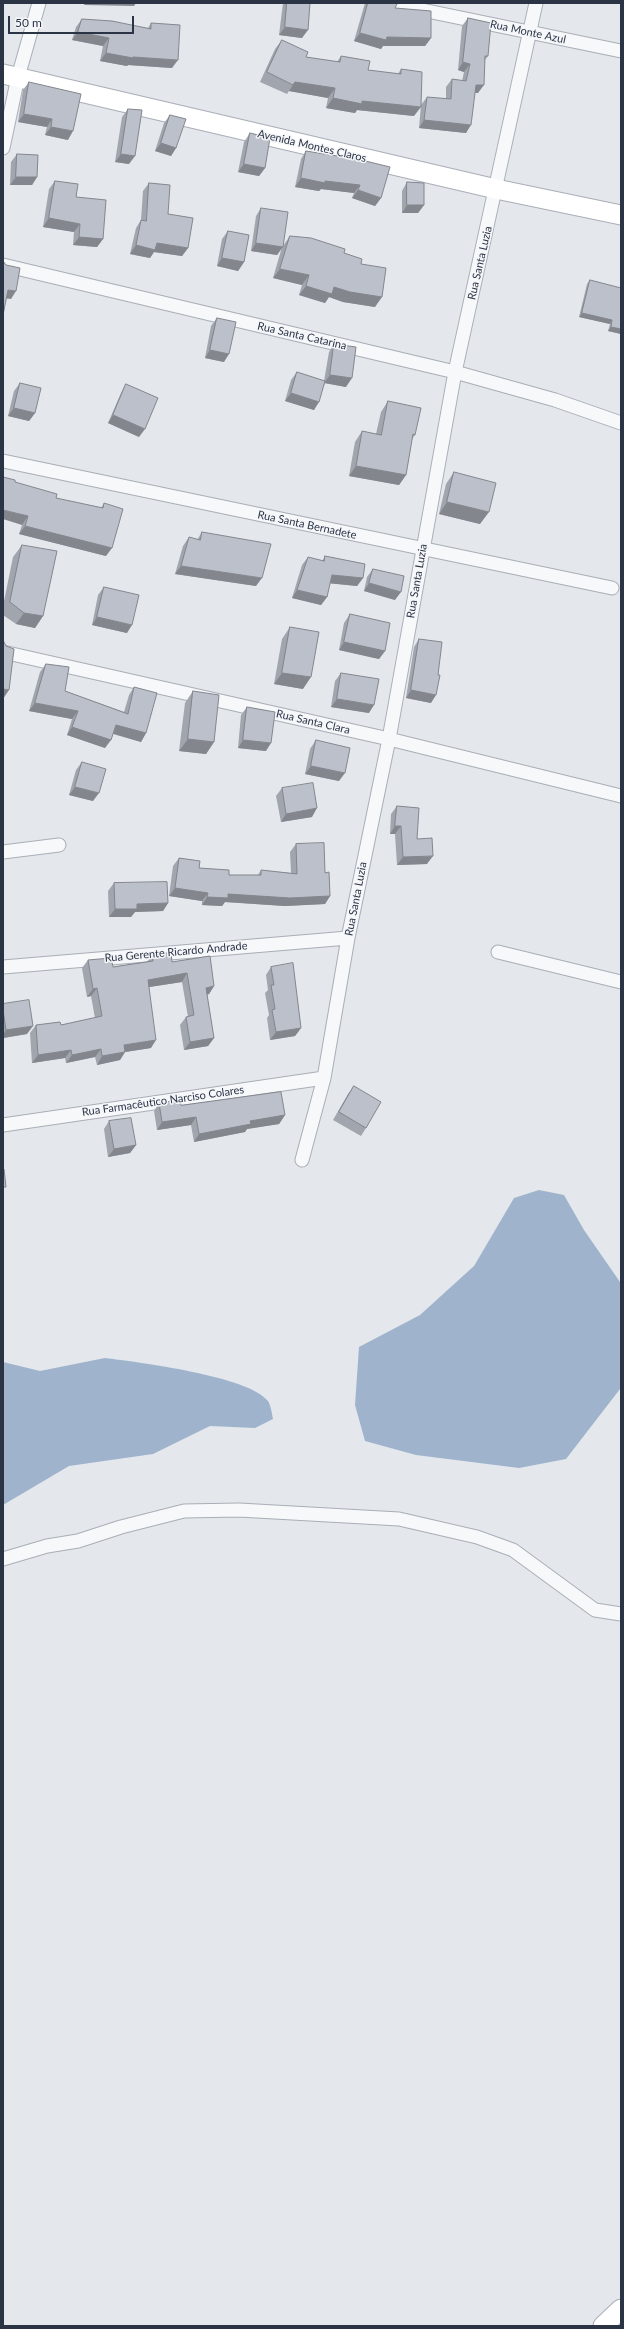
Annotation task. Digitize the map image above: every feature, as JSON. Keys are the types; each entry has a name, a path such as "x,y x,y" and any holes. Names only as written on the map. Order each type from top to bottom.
{"street":[{"path":"3,148 10,76 39,3"},
{"name":"Rua Monte Azul","path":"388,3 621,51"},
{"name":"Rua Santa Luzia","path":"302,1160 324,1078 348,938 389,739 455,372 536,3"},
{"name":"Avenida Montes Claros","path":"10,76 496,189 621,214"},
{"name":"Rua Santa Catarina","path":"3,265 455,372 555,400 621,423"},
{"name":"Rua Santa Bernadete","path":"3,461 422,550 612,588"},
{"name":"Rua Santa Clara","path":"3,652 389,739 621,796"},
{"path":"3,852 59,845"},
{"name":"Rua Gerente Ricardo Andrade","path":"3,967 348,938"},
{"path":"498,952 621,982"},
{"name":"Rua Farmacêutico Narciso Colares","path":"3,1125 324,1078"},
{"path":"3,1560 47,1546 78,1541 121,1527 184,1511 247,1510 399,1519 478,1537 513,1550 596,1610 621,1614"},
{"path":"603,2326 621,2309"}],"water":[{"path":"539,1190 564,1195 584,1230 620,1282 620,1389 566,1459 519,1468 416,1455 365,1441 355,1405 359,1347 420,1315 474,1266 514,1198"},
{"path":"105,1358 166,1367 217,1377 239,1384 257,1392 268,1401 273,1419 255,1428 210,1426 153,1454 69,1466 3,1505 3,1362 40,1371"}],"building":[{"path":"287,3 310,3 308,30 285,27"},
{"path":"368,3 394,3 397,4 395,8 431,11 431,38 387,37 386,40 360,33"},
{"path":"468,18 491,23 488,56 485,56 484,85 476,85 471,125 424,120 427,97 451,99 452,79 466,81 470,64 463,62"},
{"path":"82,19 112,21 151,29 151,23 180,25 178,60 133,58 106,53 109,38 78,32"},
{"path":"282,40 308,52 306,57 340,62 341,56 370,61 368,70 401,74 401,69 422,72 421,107 362,101 362,104 333,98 335,88 295,82 293,85 267,72"},
{"path":"29,82 81,94 73,131 51,127 52,119 24,114"},
{"path":"128,109 142,110 135,156 121,154"},
{"path":"170,115 186,119 176,148 161,143"},
{"path":"250,133 270,138 265,168 244,164"},
{"path":"306,151 337,156 337,154 390,167 381,198 358,190 360,185 325,181 325,183 301,178"},
{"path":"17,154 38,155 37,177 16,177"},
{"path":"55,181 78,184 76,197 106,200 103,239 79,237 80,224 49,218"},
{"path":"407,182 424,183 424,205 407,205"},
{"path":"149,183 170,185 168,214 193,218 188,248 157,243 155,250 136,245 141,220 146,221"},
{"path":"261,208 288,212 283,247 256,243"},
{"path":"228,231 249,235 244,262 222,258"},
{"path":"290,236 311,238 345,249 344,253 362,259 361,264 386,268 382,297 350,292 334,287 332,294 306,286 309,275 280,269"},
{"path":"3,261 6,265 20,268 16,291 8,290 3,315"},
{"path":"590,280 621,288 621,329 611,327 612,320 582,313"},
{"path":"217,318 236,322 229,354 210,350"},
{"path":"334,344 356,347 352,378 330,375"},
{"path":"297,372 325,381 319,402 291,393"},
{"path":"20,383 41,388 35,413 14,408"},
{"path":"126,384 158,398 145,429 113,415"},
{"path":"388,401 421,408 415,435 413,434 406,475 356,466 362,431 381,435"},
{"path":"454,472 496,483 489,512 447,502"},
{"path":"3,477 57,494 56,498 103,508 104,503 123,509 112,548 25,526 28,516 3,510"},
{"path":"202,532 271,544 262,578 181,566 189,537 200,540"},
{"path":"22,545 57,551 43,616 24,613 10,602"},
{"path":"325,556 365,564 363,578 332,575 327,597 297,590 308,557 324,561"},
{"path":"373,569 404,576 401,592 369,583"},
{"path":"104,587 139,595 132,625 97,617"},
{"path":"350,614 390,623 385,651 344,642"},
{"path":"290,627 319,632 311,677 282,673"},
{"path":"419,639 442,642 438,675 440,675 436,695 411,690"},
{"path":"3,640 6,646 14,649 9,690 3,689"},
{"path":"46,664 69,667 65,691 128,714 134,687 157,693 146,733 116,725 111,740 72,727 78,711 35,703"},
{"path":"341,673 379,679 374,705 337,699"},
{"path":"193,691 219,695 214,742 188,739"},
{"path":"247,707 275,712 271,743 243,740"},
{"path":"316,740 350,748 345,773 311,766"},
{"path":"82,762 106,769 99,793 75,787"},
{"path":"313,783 317,808 286,814 282,788"},
{"path":"397,806 419,808 417,839 432,838 433,856 403,857 401,826 395,826"},
{"path":"324,843 325,873 329,872 330,896 290,898 228,894 228,898 207,897 208,893 175,888 179,858 200,861 199,868 229,870 229,875 261,875 261,870 297,874 296,844"},
{"path":"167,882 168,903 137,904 137,909 115,909 114,883"},
{"path":"171,953 172,962 210,956 214,986 206,988 214,1038 190,1042 186,1017 194,1015 187,973 148,980 156,1040 124,1045 125,1052 102,1056 101,1049 72,1055 71,1050 38,1055 36,1025 60,1022 61,1025 102,1016 97,988 93,989 88,960 111,958 113,967 153,961 152,955"},
{"path":"293,963 301,1028 276,1032 272,1010 275,1009 271,985 274,985 271,967"},
{"path":"29,1000 33,1026 6,1030 3,1004"},
{"path":"354,1086 381,1102 366,1128 339,1112"},
{"path":"281,1092 285,1115 250,1121 251,1124 199,1134 196,1117 162,1122 159,1103 180,1100 181,1105"},
{"path":"131,1118 136,1145 114,1149 109,1121"},
{"path":"4,1169 6,1187 3,1187"}]}
